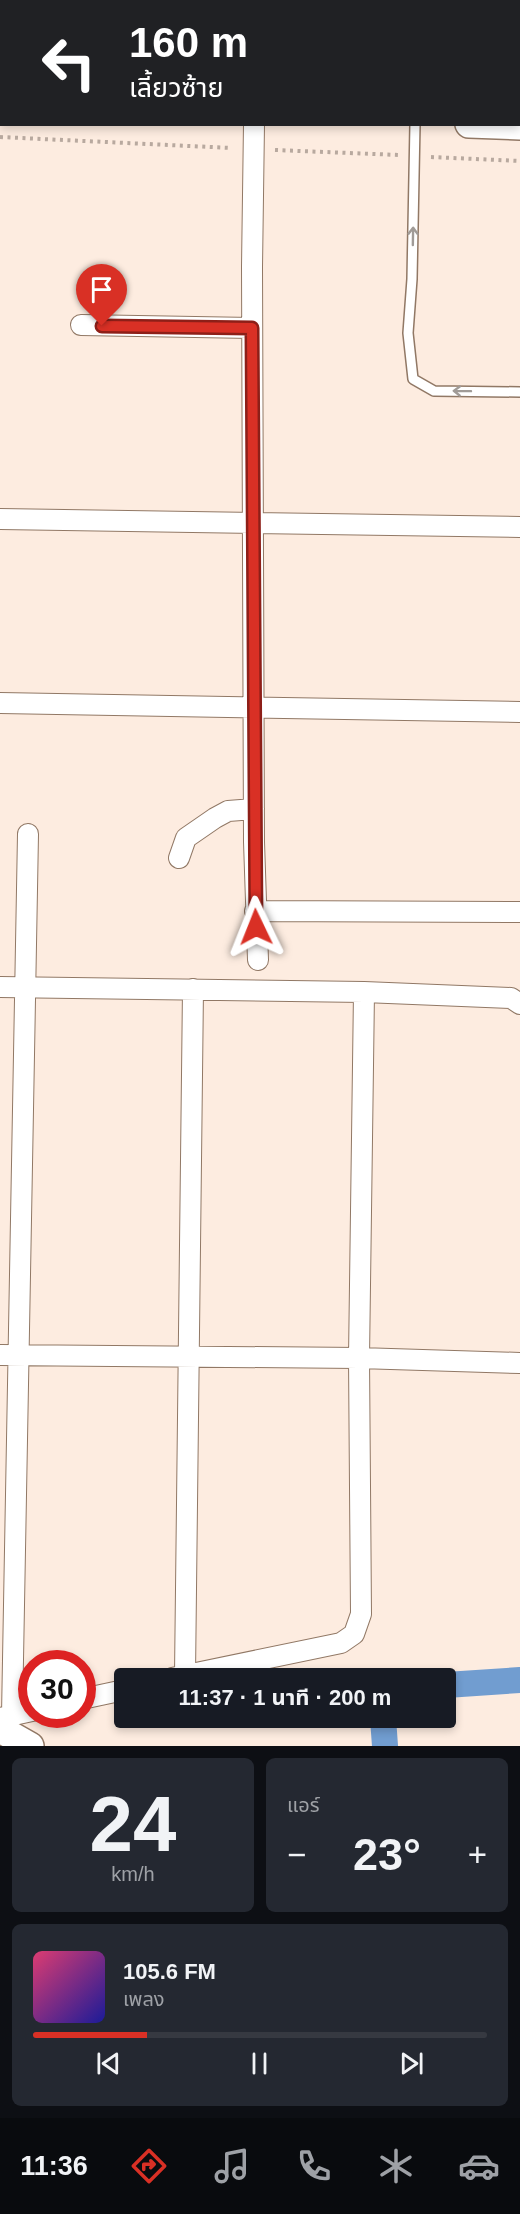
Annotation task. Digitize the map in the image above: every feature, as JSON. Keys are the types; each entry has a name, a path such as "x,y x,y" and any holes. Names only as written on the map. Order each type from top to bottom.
{"main road":[{"path":"4,1721 30,1746"}],"street":[{"path":"254,126 252,328 254,809 258,960"},
{"path":"81,325 252,328"},
{"path":"0,519 520,526"},
{"path":"0,703 520,712"},
{"path":"179,858 186,838 215,818 228,811 254,809"},
{"path":"4,1721 9,1355 24,987 27,834"},
{"path":"255,911 520,912"},
{"path":"0,987 364,992 511,998 520,1004"},
{"path":"178,1668 191,1358 193,989"},
{"path":"221,1668 341,1643 354,1634 362,1614 359,1358 364,992"},
{"path":"9,1355 359,1358 520,1363"},
{"path":"96,1697 114,1692"}],"lane":[{"path":"415,126 412,279 408,333 413,379 434,391 520,392"}],"waterway":[{"path":"456,1684 520,1680"},
{"path":"384,1728 385,1746"}],"route":[{"path":"102,326 252,328 256,927"}]}
